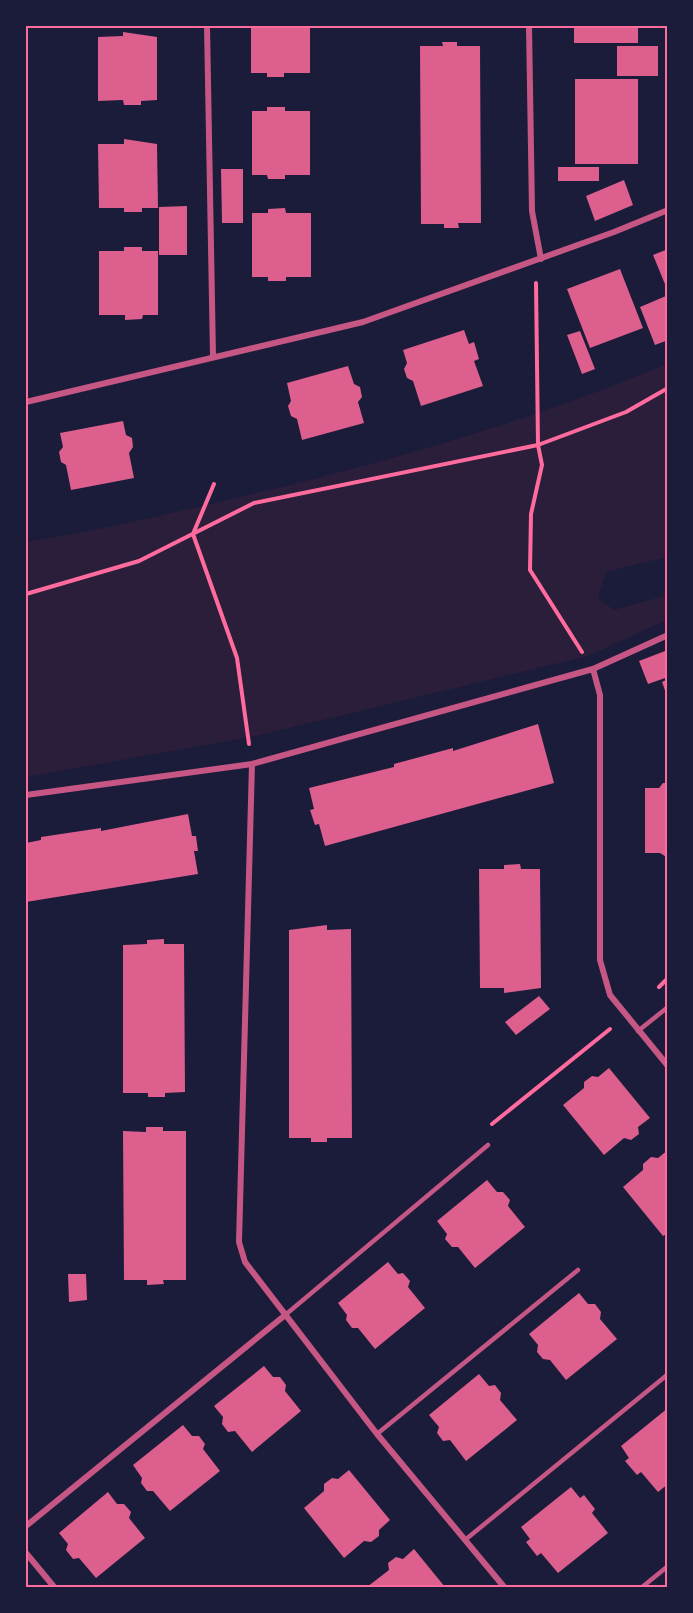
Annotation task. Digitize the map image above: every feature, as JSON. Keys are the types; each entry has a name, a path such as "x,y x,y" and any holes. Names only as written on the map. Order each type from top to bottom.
{"street":[{"path":"207,26 213,356"},
{"path":"529,26 532,211 541,259"},
{"path":"26,402 363,322 541,259 668,210"},
{"path":"26,795 252,764 592,669 668,635"},
{"path":"592,669 600,695 600,960 610,995 668,1066"},
{"path":"252,764 239,1242 245,1262 284,1316 377,1434 505,1587"},
{"path":"26,1526 284,1316"},
{"path":"26,1553 55,1587"}],"lane":[{"path":"638,1031 668,1007"},
{"path":"284,1316 488,1145"},
{"path":"377,1434 578,1270"},
{"path":"465,1540 667,1375"},
{"path":"641,1587 668,1566"}],"path":[{"path":"541,259 536,283 538,445 543,465 531,513 530,570 592,669"},
{"path":"26,594 139,561 254,503 538,445 626,412 668,388"},
{"path":"214,484 193,534 237,658 252,764"},
{"path":"656,990 668,978"},
{"path":"488,1145 482,1133 626,1016"}],"shaded area":[{"path":"667,364 667,557 606,572 598,598 614,610 667,595 667,620 588,656 256,736 26,777 26,542 176,512 418,451 569,402"}],"building":[{"path":"251,26 310,26 310,73 284,73 284,77 267,77 267,73 251,73"},
{"path":"574,26 638,26 638,43 574,43"},
{"path":"123,32 157,37 157,100 141,101 141,105 124,105 123,100 98,101 98,37 123,36"},
{"path":"442,42 457,42 457,46 480,46 481,223 458,223 459,228 444,228 444,224 421,224 420,46 443,46"},
{"path":"617,46 658,46 658,76 617,76"},
{"path":"575,79 638,79 638,164 575,164"},
{"path":"267,107 285,107 285,111 310,111 310,175 285,175 285,179 268,179 267,175 252,175 252,111 267,111"},
{"path":"124,139 157,144 158,208 142,208 142,212 124,212 124,208 99,208 98,144 124,144"},
{"path":"558,167 599,167 599,181 558,181"},
{"path":"221,169 243,169 243,223 222,223"},
{"path":"624,180 633,205 595,221 586,196"},
{"path":"187,206 187,255 159,255 159,207"},
{"path":"285,208 286,213 311,213 311,277 286,277 286,281 268,281 268,277 252,277 252,213 268,213 268,209"},
{"path":"124,247 142,247 142,251 158,251 158,315 143,315 142,319 125,320 125,315 99,315 99,251 124,251"},
{"path":"668,249 668,289 667,289 653,255"},
{"path":"620,269 643,328 590,348 567,289"},
{"path":"666,296 668,340 655,345 640,307"},
{"path":"464,330 469,344 474,342 479,359 474,361 483,386 421,406 413,381 407,378 404,369 407,363 403,350"},
{"path":"580,331 595,369 582,374 567,335"},
{"path":"348,366 354,384 360,387 362,397 358,402 364,423 302,440 297,419 291,416 288,406 291,401 287,383"},
{"path":"123,421 126,435 132,438 133,447 129,453 134,478 71,490 66,465 61,462 59,452 63,447 60,433"},
{"path":"665,651 668,677 648,684 639,661"},
{"path":"668,679 668,696 667,696 662,682"},
{"path":"538,724 554,783 325,846 319,824 315,825 310,810 314,809 309,788 394,767 394,764 453,748 453,751"},
{"path":"663,783 668,783 668,858 660,853 645,853 645,788 659,788"},
{"path":"188,814 192,836 196,836 198,851 194,851 198,874 26,902 26,843 41,840 41,837 101,828 101,831"},
{"path":"520,864 521,869 540,869 541,988 504,993 504,988 480,988 479,869 504,869 504,865"},
{"path":"327,925 327,930 351,929 352,1138 327,1138 327,1142 311,1142 311,1138 289,1138 289,930"},
{"path":"164,939 164,944 184,944 185,1092 165,1093 165,1097 148,1097 148,1093 123,1093 123,945 147,944 147,940"},
{"path":"539,996 550,1009 516,1035 505,1022"},
{"path":"609,1068 650,1118 638,1127 639,1134 631,1140 624,1138 604,1155 563,1105 584,1088 584,1082 592,1076 598,1077"},
{"path":"146,1127 163,1127 163,1131 186,1131 186,1280 163,1280 164,1284 147,1285 147,1280 124,1280 123,1131 146,1132"},
{"path":"668,1150 668,1233 663,1236 623,1187 643,1170 643,1164 651,1157 658,1158"},
{"path":"487,1180 497,1192 503,1192 510,1200 508,1206 525,1227 475,1268 458,1247 452,1247 445,1239 447,1234 437,1221"},
{"path":"388,1262 398,1274 403,1273 410,1281 408,1287 425,1308 375,1349 358,1328 352,1328 346,1320 347,1315 338,1303"},
{"path":"68,1274 86,1274 87,1300 69,1302"},
{"path":"579,1293 588,1304 595,1304 601,1312 600,1319 617,1339 566,1380 550,1360 543,1359 537,1352 538,1345 529,1334"},
{"path":"264,1366 273,1377 280,1377 286,1385 285,1391 301,1411 252,1452 235,1431 228,1432 222,1424 223,1417 214,1406"},
{"path":"479,1374 489,1386 495,1385 501,1393 500,1400 517,1420 466,1461 450,1440 443,1441 437,1433 439,1427 429,1415"},
{"path":"668,1408 668,1484 658,1492 641,1472 637,1475 625,1461 629,1458 621,1446"},
{"path":"183,1425 192,1436 199,1436 205,1444 203,1449 220,1471 170,1511 153,1491 147,1491 133,1465"},
{"path":"349,1470 390,1520 379,1530 379,1536 371,1542 364,1541 344,1558 304,1508 324,1491 324,1484 332,1478 338,1479"},
{"path":"571,1487 580,1498 584,1495 595,1509 592,1513 608,1533 558,1573 541,1553 537,1556 526,1542 530,1539 521,1527"},
{"path":"108,1492 117,1504 124,1504 131,1512 129,1518 145,1538 96,1578 79,1558 73,1559 66,1550 68,1544 59,1533"},
{"path":"414,1549 445,1587 367,1587 389,1570 388,1563 396,1557 403,1559"}]}
